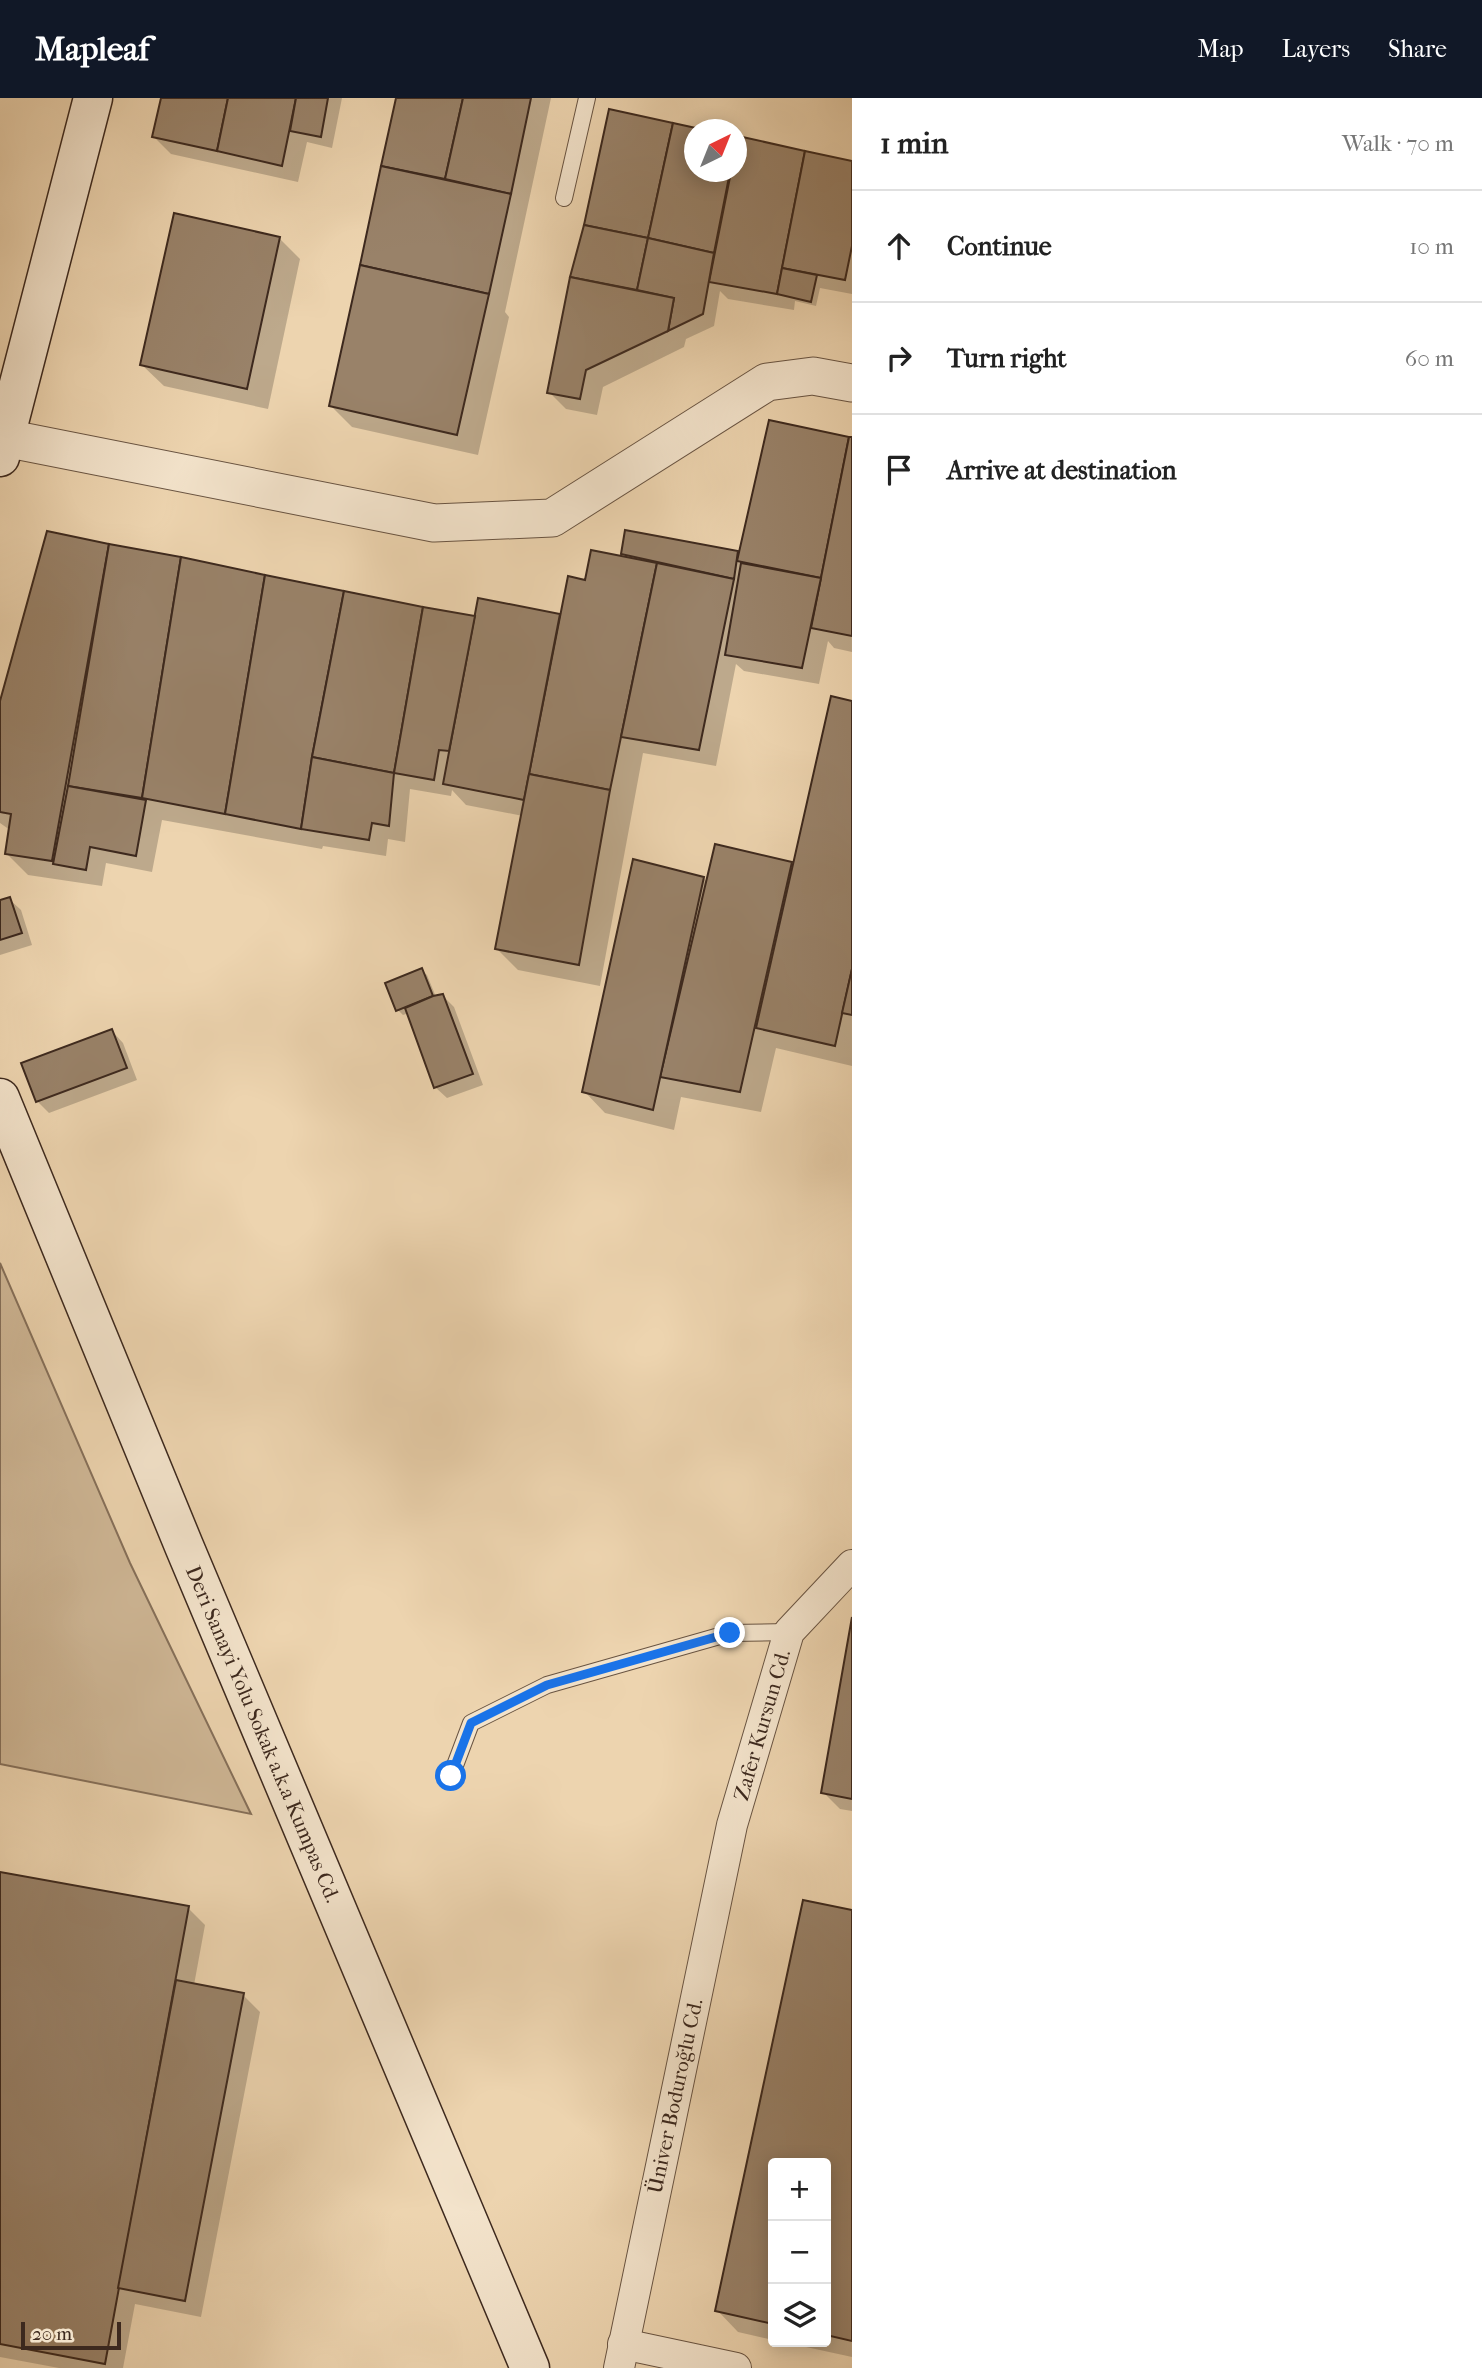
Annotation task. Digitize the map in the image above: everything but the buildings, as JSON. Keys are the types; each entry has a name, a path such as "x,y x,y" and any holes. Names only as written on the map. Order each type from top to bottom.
{"main road":[{"path":"2,448 93,98"},
{"name":"Deri Sanayi Yolu Sokak a.k.a Kumpas Cd.","path":"0,1098 527,2367"}],"street":[{"path":"2,448 434,523 552,518 766,382 813,376 852,383"},
{"name":"Zafer Kursun Cd.","path":"732,1825 789,1632 852,1565"},
{"name":"Üniver Boduroğlu Cd.","path":"621,2356 732,1825"},
{"path":"621,2356 736,2368"}],"lane":[{"path":"564,198 587,98"},
{"path":"451,1776 471,1723 547,1685 730,1633 789,1632"}],"shaded area":[{"path":"0,1263 130,1563 251,1814 0,1764"}],"route":[{"path":"451,1776 471,1723 547,1685 730,1633"}]}
